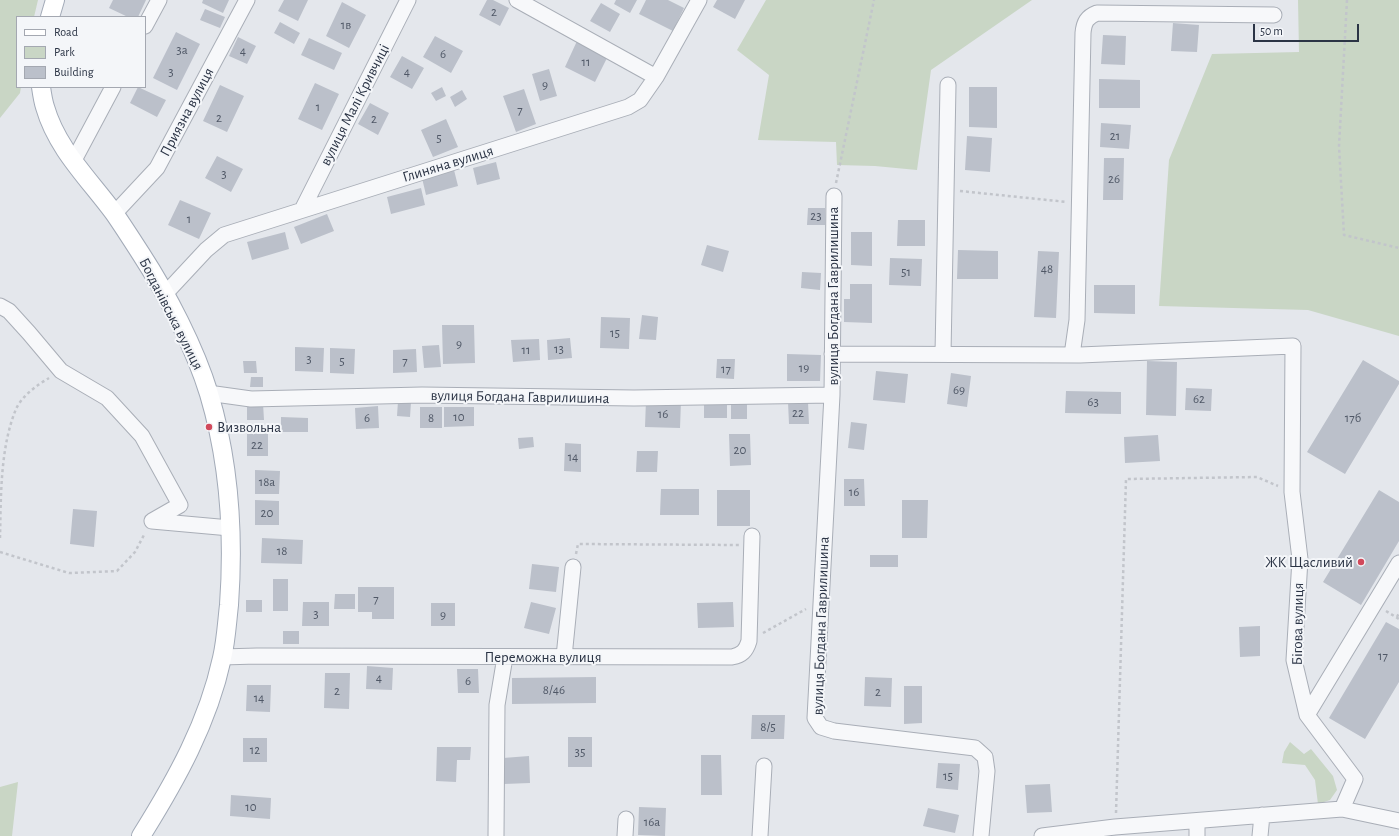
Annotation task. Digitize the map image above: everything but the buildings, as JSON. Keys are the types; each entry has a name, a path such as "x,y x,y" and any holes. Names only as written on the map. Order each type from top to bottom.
{"main road":[{"path":"50,16 55,0"},
{"name":"Богданівська вулиця","path":"41,88 45,107 56,135 73,162 114,214 142,255 165,294 193,351 215,418 225,469 230,528 230,592 222,657 206,711 188,756 141,836"}],"street":[{"path":"146,24 159,0"},
{"name":"Приязна вулиця","path":"114,214 157,168 247,0"},
{"name":"вулиця Малі Кривчиці","path":"302,210 408,0"},
{"path":"517,0 656,77"},
{"name":"Глиняна вулиця","path":"165,294 206,250 224,235 628,107 640,100 656,77 699,0"},
{"path":"832,354 1072,355 1077,320 1084,24 1089,16 1097,13 1274,15"},
{"path":"943,354 948,85"},
{"path":"73,162 112,88"},
{"name":"вулиця Богдана Гаврилишина","path":"834,196 832,395 815,718 820,727 834,731 975,748 985,757 987,771 981,836"},
{"path":"0,306 9,311 61,371 107,398 142,436 180,505 152,522"},
{"name":"Бігова вулиця","path":"1072,355 1293,346 1292,492 1300,559 1294,660 1307,715 1355,779 1342,809"},
{"name":"вулиця Богдана Гаврилишина","path":"208,393 251,399 422,395 634,398 832,395"},
{"path":"152,522 230,528"},
{"path":"749,641 751,540"},
{"path":"1307,715 1399,563"},
{"path":"564,658 573,566"},
{"name":"Переможна вулиця","path":"222,657 732,657 740,655 746,649 749,641"},
{"path":"496,836 497,705 505,657"},
{"path":"760,836 764,766"},
{"path":"1042,836 1163,830 1197,821 1342,809 1399,821"},
{"path":"1260,836 1262,815"},
{"path":"625,836 626,819"},
{"path":"1197,821 1197,836"}],"path":[{"path":"834,196 874,0"},
{"path":"1347,0 1339,146 1344,235 1399,248"},
{"path":"946,190 1079,204"},
{"path":"0,538 1,482 5,440 16,408 34,388 61,371"},
{"path":"1116,832 1126,479 1257,477 1292,492"},
{"path":"0,552 69,573 117,571 135,552 152,522"},
{"path":"573,566 578,544 751,540"},
{"path":"749,641 821,601"},
{"path":"1383,610 1398,618 1399,613"}],"green space":[{"path":"0,0 38,0 34,16 16,16 16,88 21,88 20,93 0,118"},
{"path":"766,0 1032,0 931,70 917,170 875,166 837,165 836,142 758,140 769,75 737,50"},
{"path":"1298,0 1399,0 1399,336 1308,310 1159,306 1169,160 1212,54 1299,52"},
{"path":"1290,742 1304,754 1311,749 1333,776 1337,790 1330,800 1318,804 1315,780 1305,765 1282,763 1284,752"},
{"path":"18,782 12,836 0,836 0,787"}],"place":[{"name":"Визвольна","path":"209,427"},
{"name":"ЖК Щасливий","path":"1361,562"}]}
